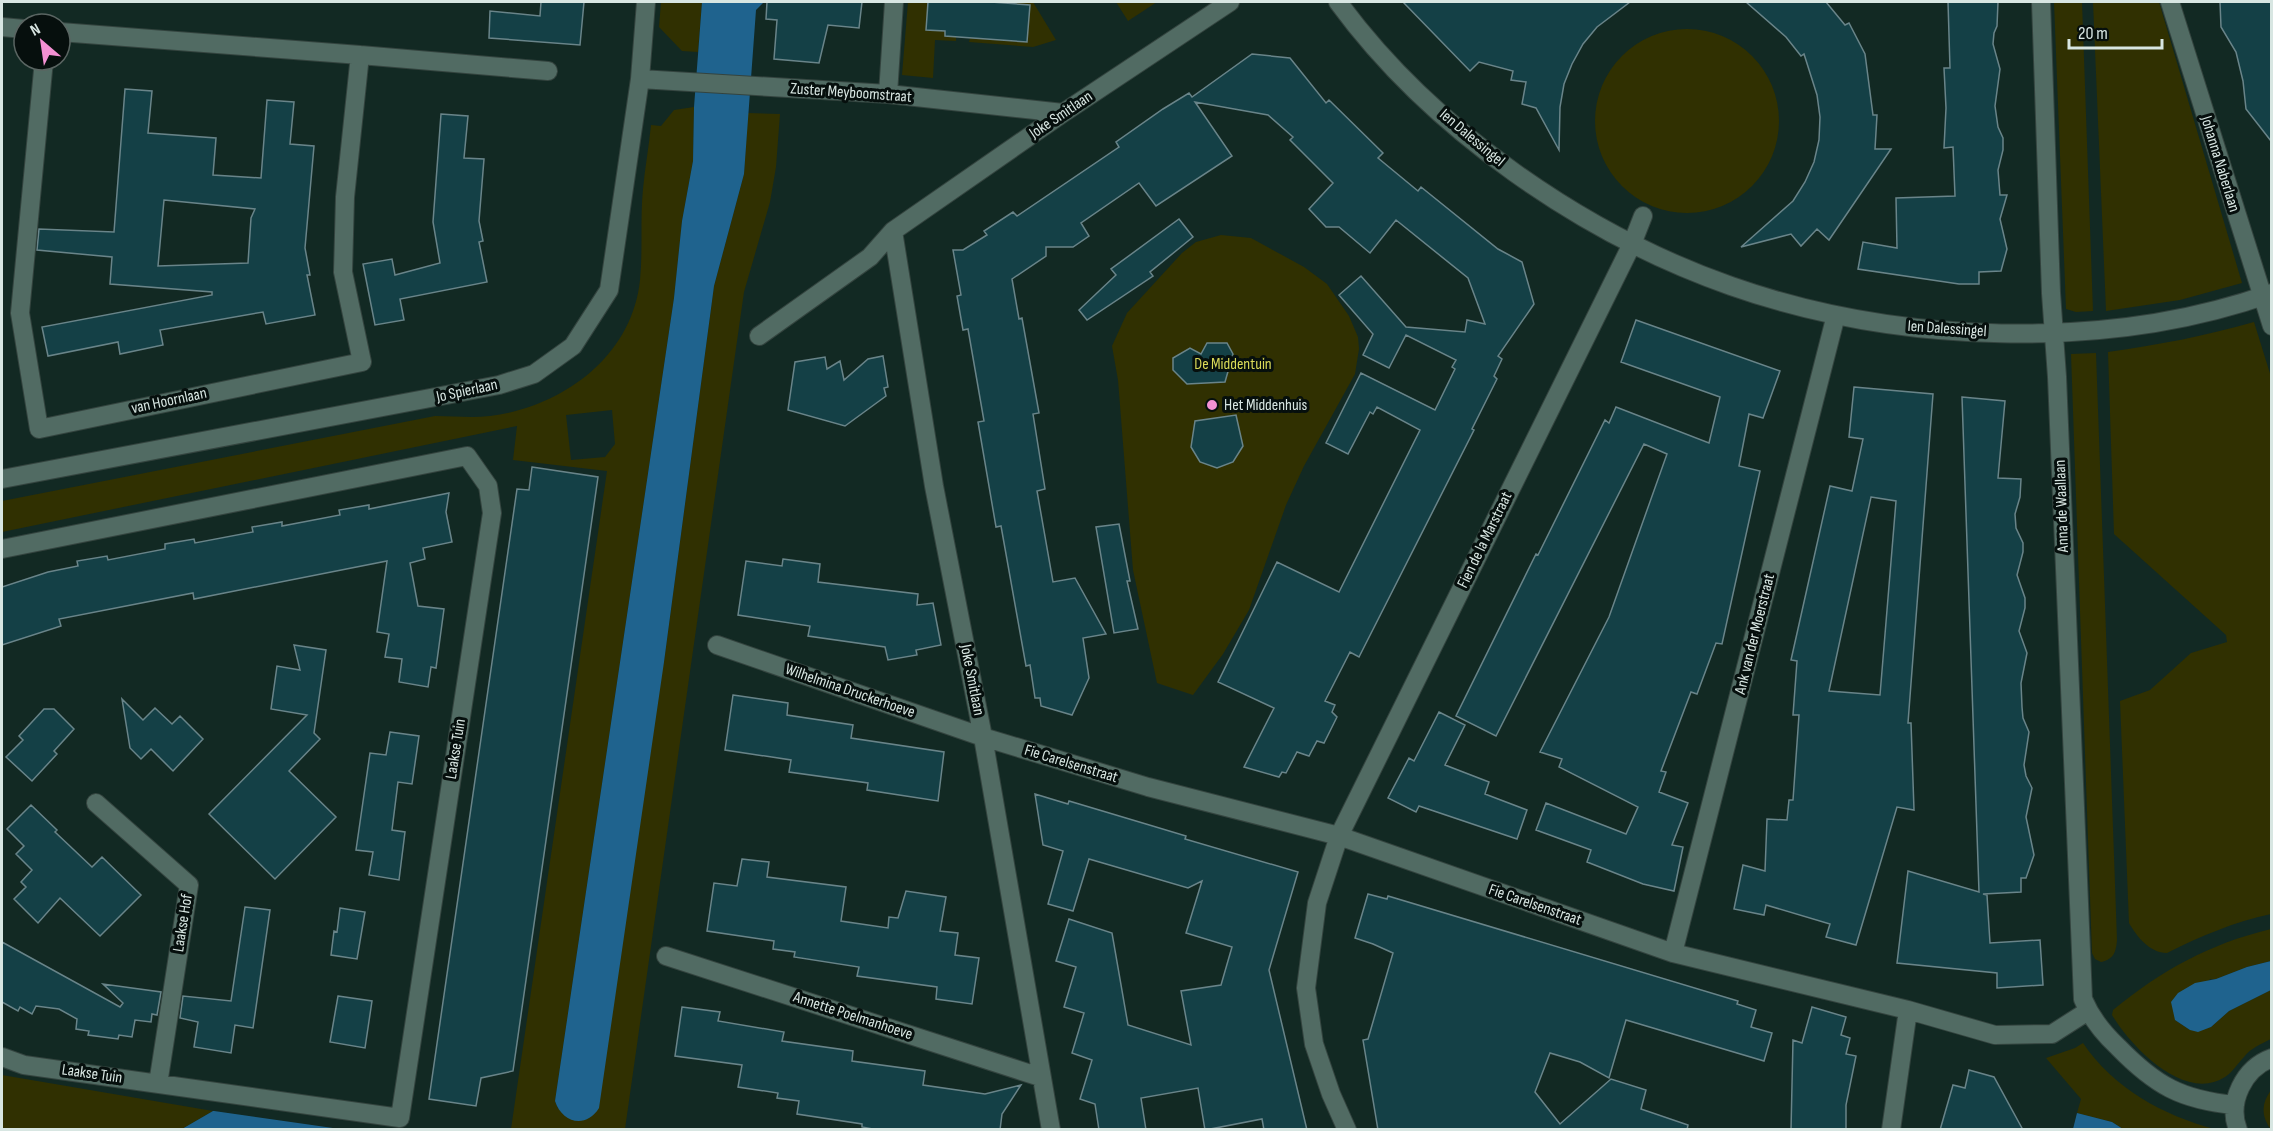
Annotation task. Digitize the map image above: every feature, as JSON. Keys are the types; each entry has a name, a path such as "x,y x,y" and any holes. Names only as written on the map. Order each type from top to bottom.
{"street":[{"name":"Jo Spierlaan","path":"2,479 499,385 534,374 573,346 609,290 640,79 646,2"},
{"path":"888,94 894,2"},
{"name":"Joke Smitlaan","path":"759,336 870,257 892,231 1230,2"},
{"name":"Ien Dalessingel","path":"1338,2 1395,69 1449,121 1533,186 1632,244 1731,286 1836,315 1908,327 1981,333 2100,329 2178,318 2267,295"},
{"name":"Anna de Waallaan","path":"2041,2 2051,293 2055,332 2080,951 2084,999 2088,1011"},
{"name":"Johanna Naberlaan","path":"2170,2 2249,258 2267,295 2271,326"},
{"path":"72,33 548,71"},
{"name":"van Hoornlaan","path":"43,72 20,313 39,429 362,362 343,272 345,197 360,55"},
{"name":"Zuster Meyboomstraat","path":"640,79 888,94 1063,113"},
{"path":"1632,244 1643,216"},
{"name":"Joke Smitlaan","path":"892,231 934,486 983,737 1040,1077 1051,1130"},
{"name":"Fien de la Marstraat","path":"1347,1130 1331,1094 1314,1044 1306,988 1317,903 1339,836 1632,244"},
{"name":"Ank van der Moerstraat","path":"1673,953 1836,315"},
{"name":"Laakse Tuin","path":"2,549 466,456 488,486 492,513 400,1118 24,1065 2,1057"},
{"name":"Wilhelmina Druckerhoeve","path":"717,645 983,737"},
{"name":"Fie Carelsenstraat","path":"983,737 1148,787 1339,836 1673,953 1908,1010 1995,1035 2052,1034 2088,1011"},
{"name":"Laakse Hof","path":"96,803 189,885 158,1084"},
{"name":"Annette Poelmanhoeve","path":"666,956 1040,1077"},
{"path":"1891,1130 1908,1010"},
{"path":"2088,1011 2107,1036 2138,1067 2161,1085 2201,1100 2235,1105"},
{"path":"2238,1130 2235,1123 2235,1105 2240,1086 2252,1070 2271,1058"}],"green space":[{"path":"661,2 702,2 698,52 682,51 659,27"},
{"path":"908,2 928,2 926,29 945,31 945,36 956,37 956,41 935,40 933,78 902,75"},
{"path":"991,2 1033,2 1056,40 1033,47 969,42 970,38 1027,42 1030,5"},
{"path":"1116,2 1157,2 1128,21"},
{"path":"2054,2 2082,2 2093,311 2076,312 2066,309"},
{"path":"2093,2 2159,2 2242,283 2180,300 2106,311"},
{"path":"1687,29 1722,36 1752,56 1772,86 1779,121 1772,156 1752,186 1722,206 1687,213 1652,206 1622,186 1602,156 1595,121 1602,86 1622,56 1652,36"},
{"path":"694,107 693,161 682,221 674,298 555,1101 558,1109 664,662 714,286 744,174 748,113 780,114 776,167 770,202 744,292 625,1129 511,1129 607,471 513,460 517,426 2,532 2,501 435,416 483,417 517,411 543,402 567,389 589,374 608,354 623,332 634,308 640,280 642,200 651,125 661,126 674,110","holes":["612,410 615,444 605,457 571,460 566,415"]},
{"name":"De Middentuin","path":"1221,235 1251,238 1304,267 1327,284 1349,316 1358,337 1359,349 1355,374 1304,466 1286,505 1249,610 1223,654 1193,695 1157,683 1133,570 1118,380 1112,346 1127,313 1182,253 1196,242"},
{"path":"2254,322 2272,380 2271,914 2218,930 2167,953 2150,947 2136,934 2129,923 2120,701 2150,690 2191,653 2227,642 2226,635 2114,534 2108,352 2181,340"},
{"path":"2096,353 2117,940 2113,954 2109,959 2101,962 2095,959 2092,953 2071,354"},
{"path":"2271,929 2271,961 2210,979 2175,1020 2190,1030 2211,1027 2229,1011 2271,990 2271,1039 2256,1046 2225,1077 2209,1083 2193,1083 2177,1077 2146,1056 2132,1042 2112,1015 2113,1010 2131,996 2187,960 2227,942"},
{"path":"2083,1043 2109,1074 2141,1098 2177,1116 2215,1129 2123,1129 2112,1122 2077,1113 2081,1099 2046,1058"},
{"path":"2,1075 213,1111 182,1129 2,1129"},
{"path":"2271,1090 2271,1130 2265,1120 2264,1105"}],"water":[{"path":"702,2 764,2 756,10 744,174 714,286 664,662 599,1108 588,1119 575,1121 563,1114 555,1101 674,298 682,221 693,161 694,107"},
{"path":"2271,961 2271,990 2229,1011 2211,1027 2198,1032 2190,1030 2175,1020 2171,1002 2178,993 2195,983 2216,979"},
{"path":"214,1111 340,1129 182,1129"},
{"path":"2077,1113 2112,1122 2123,1129 2073,1129"}],"building":[{"path":"541,2 584,2 580,45 489,38 490,11 540,16"},
{"path":"767,2 862,2 859,28 828,25 819,63 774,59 777,20 766,19"},
{"path":"928,2 991,2 1030,5 1027,42 945,36 945,31 926,30"},
{"path":"1403,2 1630,2 1597,27 1583,44 1572,64 1564,84 1560,107 1559,150 1536,108 1522,104 1526,82 1511,80 1513,71 1479,62 1470,71"},
{"path":"1746,2 1826,2 1845,25 1849,23 1865,54 1873,115 1877,115 1875,149 1891,149 1829,240 1817,229 1801,246 1791,234 1741,247 1793,201 1805,182 1814,162 1819,140 1820,117 1817,95 1804,54 1801,56 1786,37"},
{"path":"1948,2 1998,2 1997,26 1993,44 2000,69 1995,106 1998,127 2003,138 2003,150 1998,170 2000,195 2007,195 2000,219 2007,249 2001,271 1979,272 1979,284 1959,284 1858,269 1863,242 1897,248 1896,198 1955,196 1953,147 1944,148 1946,108 1944,68 1950,68"},
{"path":"2220,2 2271,2 2271,141 2246,109 2243,81 2236,52 2221,27"},
{"path":"1252,54 1290,58 1326,103 1329,100 1383,153 1378,158 1418,191 1421,187 1498,249 1522,262 1534,304 1498,356 1502,359 1494,376 1497,379 1472,429 1474,430 1359,657 1350,652 1325,701 1335,705 1332,712 1337,717 1324,743 1317,741 1309,756 1297,752 1286,773 1282,772 1279,777 1244,767 1274,708 1218,682 1277,562 1339,592 1420,430 1377,407 1373,414 1370,412 1348,454 1326,443 1361,373 1435,410 1455,369 1452,367 1456,360 1406,335 1389,368 1363,355 1373,334 1339,295 1361,276 1406,327 1465,332 1467,320 1485,324 1468,278 1396,220 1370,253 1339,227 1326,227 1309,209 1333,183 1290,140 1293,137 1268,115 1195,102 1232,156 1156,206 1139,183 1081,223 1089,236 1073,247 1046,247 1046,256 1012,279 1019,319 1022,318 1039,413 1033,414 1045,489 1037,491 1053,582 1075,578 1106,634 1083,638 1089,678 1072,715 1041,706 1040,698 1035,698 1030,665 1026,666 1001,526 996,527 978,422 984,421 968,329 963,330 957,296 961,295 953,250 963,250 987,235 984,231 1013,212 1017,216 1119,147 1116,142 1163,109 1189,93 1192,97"},
{"path":"125,89 152,91 148,133 216,138 213,175 261,178 267,100 294,102 290,144 314,146 305,248 310,275 307,275 315,315 266,324 263,312 160,330 163,345 120,354 118,342 48,356 42,327 212,295 212,292 110,284 112,257 37,250 39,229 114,232","holes":["164,200 255,209 251,218 248,263 158,266"]},
{"path":"441,114 468,116 464,158 484,159 479,221 483,241 479,242 487,282 400,299 404,320 375,325 363,264 392,259 395,275 440,263 433,222"},
{"path":"1179,219 1193,237 1150,272 1153,276 1087,320 1079,310 1116,275 1111,269"},
{"path":"1636,320 1780,371 1763,418 1749,414 1739,466 1760,471 1722,644 1716,643 1697,694 1691,692 1661,771 1666,772 1659,792 1688,803 1672,845 1683,847 1674,891 1643,884 1587,862 1591,850 1536,830 1546,803 1626,834 1638,807 1559,767 1562,759 1540,752 1609,617 1667,454 1644,444 1496,736 1456,716 1605,420 1609,423 1616,407 1709,443 1720,397 1621,362"},
{"path":"1207,343 1227,343 1233,354 1225,382 1187,384 1173,370 1173,358 1190,348 1201,354"},
{"path":"883,356 888,387 884,388 886,396 845,426 788,410 795,362 825,357 827,369 840,361 844,380 868,359"},
{"path":"1854,387 1933,394 1908,723 1911,723 1914,810 1897,807 1856,945 1826,937 1830,924 1766,905 1764,915 1734,909 1743,865 1765,871 1767,819 1787,820 1789,800 1793,800 1799,715 1793,715 1797,661 1791,660 1830,486 1852,491 1863,439 1849,437","holes":["1871,497 1896,501 1880,695 1829,691"]},
{"path":"1962,397 2005,401 1998,478 2021,479 2020,497 2015,514 2016,528 2023,543 2023,552 2017,575 2025,598 2019,631 2027,653 2021,683 2023,718 2029,732 2024,765 2032,788 2026,817 2034,855 2026,878 2021,878 2021,892 1983,894 1987,895 1990,943 2040,940 2043,985 1997,988 1997,973 1897,963 1908,871 1979,892"},
{"path":"1236,415 1243,446 1233,462 1217,468 1200,462 1191,447 1195,421"},
{"path":"532,467 598,477 513,1071 481,1078 476,1106 429,1099 517,489 529,490"},
{"path":"449,493 446,512 452,542 423,548 425,559 410,563 418,606 444,609 436,668 431,667 428,687 399,682 402,659 385,657 389,634 377,632 387,561 194,599 193,593 59,619 61,626 2,645 2,587 48,572 78,566 77,561 107,556 108,560 165,549 165,544 194,539 195,543 253,532 252,527 282,522 282,526 340,515 339,510 369,505 369,509"},
{"path":"1119,524 1130,581 1127,581 1138,629 1114,633 1096,527"},
{"path":"783,559 820,564 818,582 918,594 917,605 933,603 941,645 916,650 917,655 888,660 885,647 808,636 810,626 738,615 746,561 782,566"},
{"path":"294,645 326,650 314,733 320,739 289,771 336,817 275,879 209,814 307,715 271,709 277,666 300,670"},
{"path":"733,695 788,703 787,715 853,725 851,738 944,752 938,801 867,790 868,783 789,772 791,760 725,750"},
{"path":"122,699 143,720 155,708 172,724 180,716 203,739 173,771 151,749 141,759 130,748"},
{"path":"44,709 54,709 74,729 54,751 57,754 32,781 6,757 23,740 19,736"},
{"path":"1439,712 1465,725 1445,765 1489,782 1485,794 1527,810 1517,839 1419,806 1416,812 1388,798 1409,758 1414,761"},
{"path":"390,732 419,736 412,784 398,782 392,830 405,832 399,880 369,875 373,852 356,850 370,753 386,755"},
{"path":"1035,794 1068,804 1069,801 1186,836 1185,839 1298,872 1269,970 1307,1130 1264,1130 1262,1119 1205,1130 1198,1088 1141,1098 1146,1130 1099,1130 1095,1104 1080,1099 1092,1060 1072,1053 1084,1013 1064,1007 1076,967 1056,961 1069,919 1112,933 1128,1025 1191,1045 1181,991 1221,985 1232,947 1186,933 1202,881 1188,888 1089,859 1073,911 1048,904 1063,851 1043,845"},
{"path":"31,805 57,830 55,832 92,867 102,857 141,895 100,936 60,898 38,923 14,899 26,887 21,882 32,870 16,854 24,846 7,829"},
{"path":"742,859 769,862 767,877 846,887 841,921 888,928 889,917 898,918 906,891 946,897 940,931 958,933 955,955 979,958 972,1004 936,999 937,987 857,976 859,967 794,957 795,952 773,949 774,941 707,931 714,883 737,886"},
{"path":"1368,894 1387,899 1388,896 1738,1001 1737,1004 1756,1010 1751,1027 1772,1033 1764,1061 1626,1020 1609,1078 1580,1062 1550,1053 1535,1092 1560,1124 1611,1079 1646,1090 1641,1109 1688,1125 1687,1130 1378,1130 1363,1040 1368,1039 1393,953 1355,938"},
{"path":"245,907 270,910 253,1028 235,1025 231,1053 194,1047 198,1022 180,1018 183,996 231,1001"},
{"path":"340,908 365,912 357,959 331,955"},
{"path":"2,942 120,1007 123,1003 103,984 161,992 157,1015 152,1014 151,1022 135,1020 132,1037 119,1035 118,1039 88,1035 89,1031 76,1029 77,1019 59,1009 36,1006 32,1014 20,1007 18,1011 2,1002"},
{"path":"338,996 372,1001 365,1048 330,1042"},
{"path":"682,1007 720,1012 718,1021 784,1032 782,1041 853,1051 852,1061 925,1071 923,1085 985,1094 1021,1085 1002,1114 1000,1130 878,1130 862,1127 862,1124 797,1114 799,1101 777,1098 778,1093 738,1087 742,1065 675,1056"},
{"path":"1812,1007 1846,1017 1841,1035 1850,1038 1846,1054 1856,1056 1846,1105 1846,1130 1791,1130 1793,1040 1802,1043"},
{"path":"1969,1070 1994,1077 2023,1130 1940,1130 1953,1085 1965,1088"}],"place":[{"name":"Het Middenhuis","path":"1212,405"}]}
